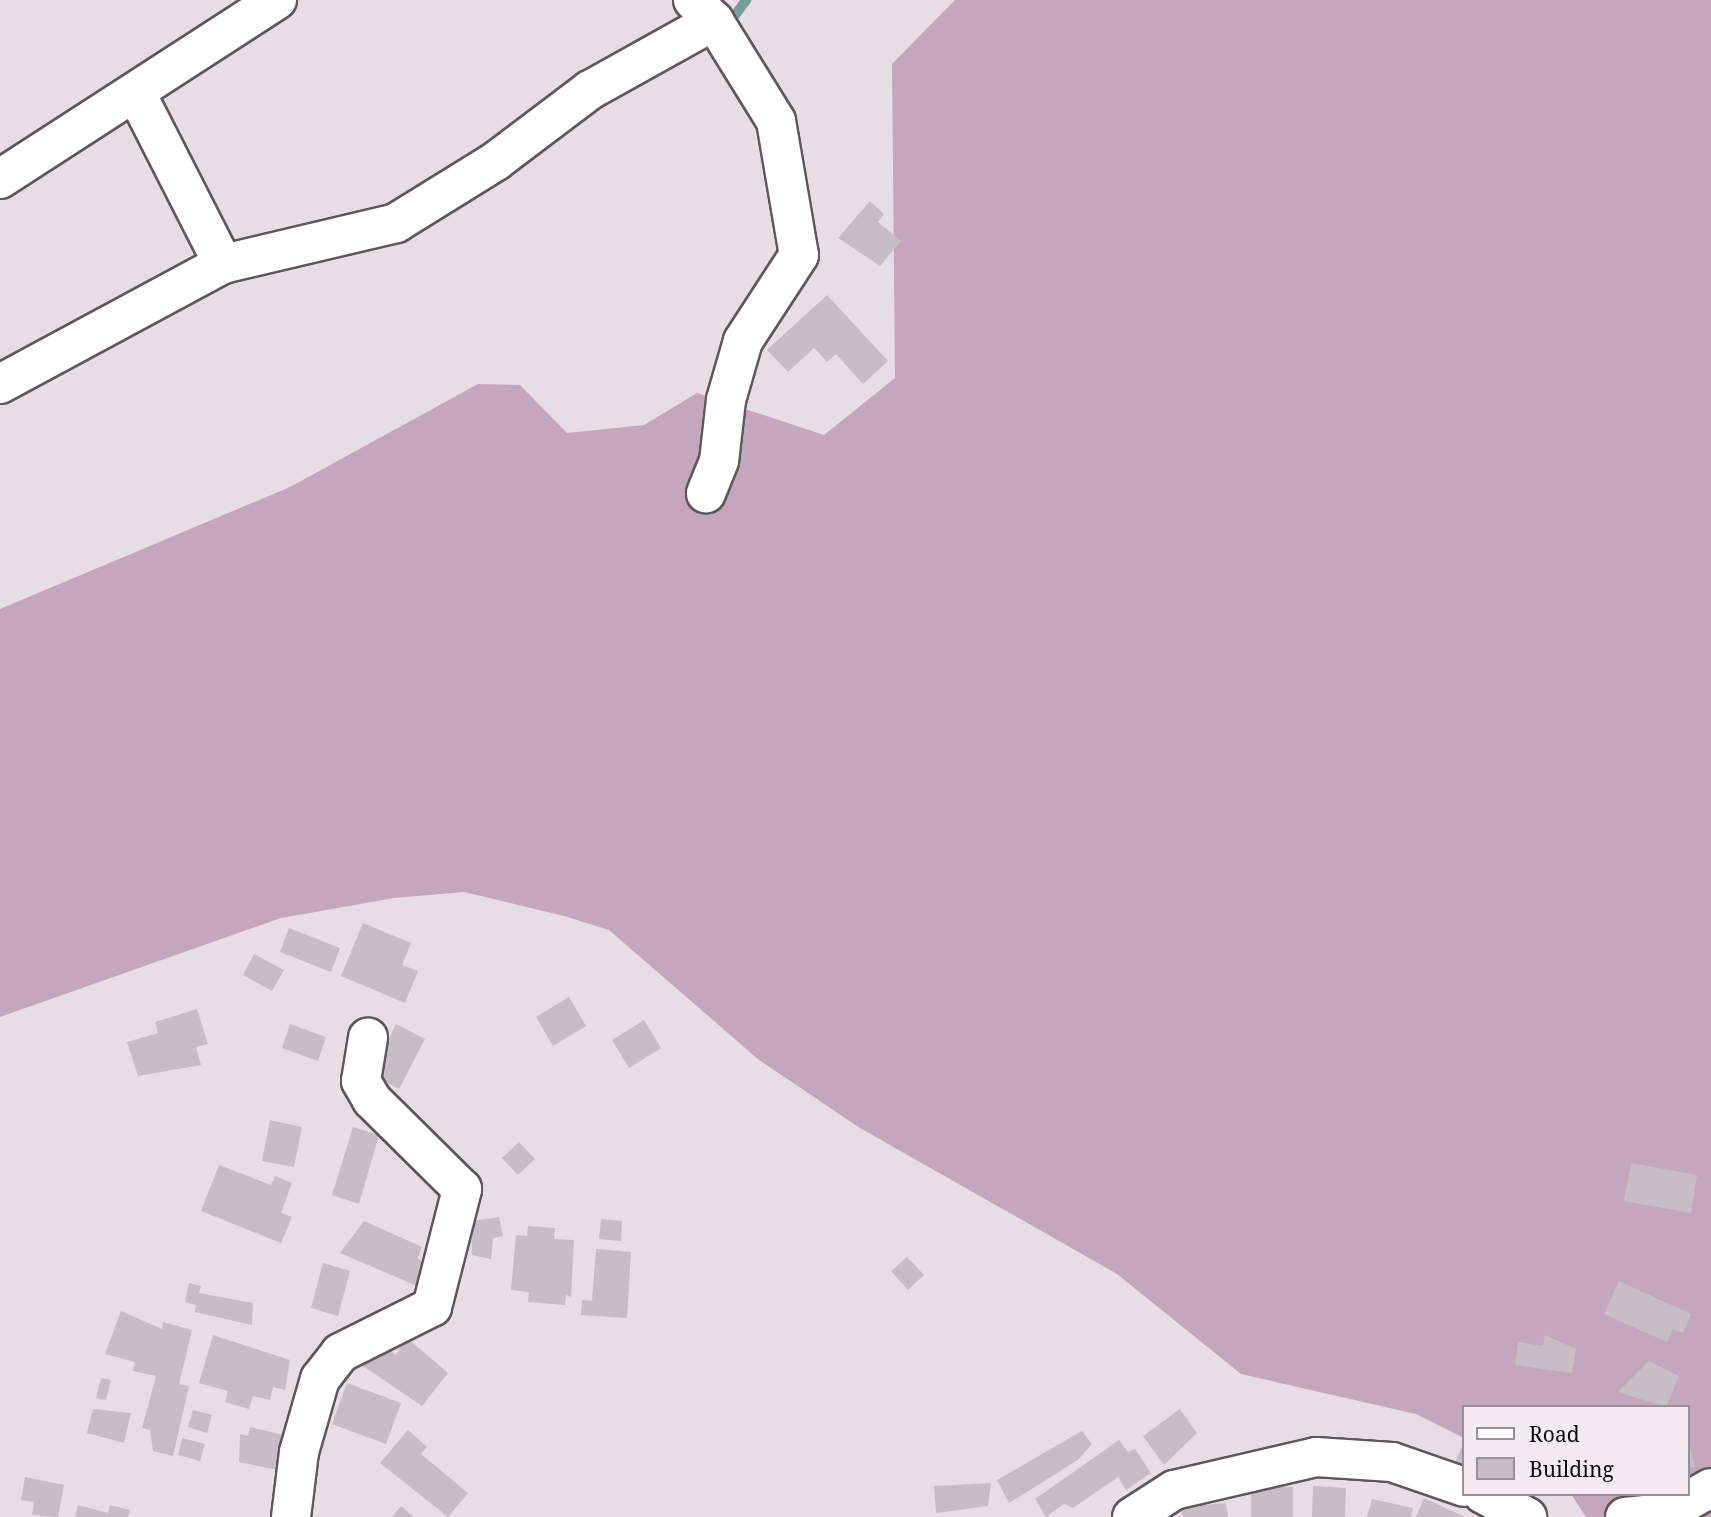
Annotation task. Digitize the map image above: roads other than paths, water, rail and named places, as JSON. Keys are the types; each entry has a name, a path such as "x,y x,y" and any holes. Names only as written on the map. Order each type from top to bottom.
{"street":[{"path":"0,179 137,95 277,0"},
{"path":"0,384 223,264 396,223 496,161 590,90 704,10 776,121 799,256 743,341 726,400 719,461 706,493"},
{"path":"137,95 223,264"},
{"path":"290,1517 299,1452 320,1379 340,1353 432,1307 462,1189 372,1100 361,1081 368,1038"},
{"path":"1132,1517 1174,1490 1316,1457 1392,1462 1462,1486"},
{"path":"1625,1517 1666,1513 1711,1488"},
{"path":"1487,1496 1527,1517"}],"waterway":[{"path":"726,27 746,0"}]}
